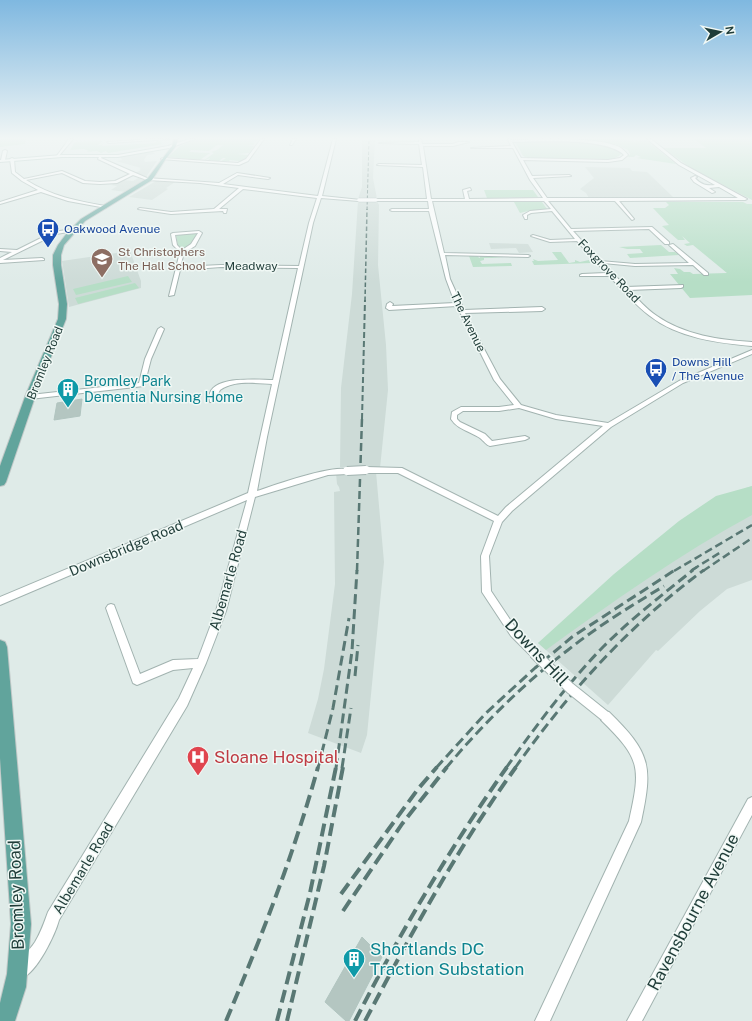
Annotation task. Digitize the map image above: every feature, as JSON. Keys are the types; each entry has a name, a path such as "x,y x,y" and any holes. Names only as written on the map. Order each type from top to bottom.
{"main road":[{"name":"Bromley Road","path":"0,482 4,466 30,397 62,318 63,304 57,270 57,258 61,245 85,218 138,187"},
{"name":"Bromley Road","path":"0,647 21,924 20,953 16,978 9,1009 3,1021"}],"street":[{"path":"33,187 60,199 105,207"},
{"path":"234,187 319,197 359,200 746,200 720,187"},
{"name":"Albemarle Road","path":"16,978 38,950 50,930 54,917 183,702 201,663 221,611 252,495 263,437 311,223 323,187"},
{"name":"The Avenue","path":"428,187 431,210 448,279 462,312 497,380 519,406"},
{"name":"Foxgrove Road","path":"537,187 545,200 598,262 647,311 662,322 705,336 737,343 752,344"},
{"path":"705,187 710,187"},
{"path":"705,187 713,192"},
{"path":"215,210 241,188"},
{"path":"467,200 465,190 470,189"},
{"path":"0,203 40,191"},
{"path":"617,200 632,219"},
{"path":"140,209 170,213 226,210 225,212"},
{"path":"392,210 431,210"},
{"path":"526,218 525,214 530,212 554,210"},
{"path":"571,230 650,228 706,274"},
{"path":"0,261 57,232 73,230"},
{"path":"171,295 182,252 193,245 200,233 173,234 174,245 182,252"},
{"path":"533,236 550,241 578,240"},
{"path":"0,250 18,252"},
{"path":"441,254 528,256"},
{"path":"0,261 42,260"},
{"path":"598,262 635,265 694,264"},
{"name":"Meadway","path":"178,269 221,266 301,267"},
{"path":"582,275 610,274"},
{"path":"625,289 681,286"},
{"path":"390,304 390,308 459,304"},
{"path":"462,312 542,309"},
{"path":"30,397 142,385 148,359 161,329"},
{"name":"Downs Hill","path":"542,1021 635,822 641,797 643,774 639,755 627,736 570,688 514,633 487,592 485,556 499,520 509,509 609,425 682,382 752,352"},
{"path":"212,401 216,390 223,384 235,382 275,382"},
{"path":"525,438 490,444 486,438 462,427 454,419 454,414 461,408 499,409 519,406 556,417 609,425"},
{"name":"Downsbridge Road","path":"0,601 252,495 328,472 399,470 499,520"},
{"path":"112,608 137,680 172,665 201,663"},
{"name":"Ravensbourne Avenue","path":"634,1021 752,803"}],"shaded area":[{"path":"116,187 134,187 126,192 111,190"},
{"path":"146,187 168,187 166,188 168,189 152,200 129,197"},
{"path":"362,187 375,187 377,199 358,199"},
{"path":"583,187 662,187 674,198 589,198 586,193 580,189"},
{"path":"358,201 377,201 379,205 378,265 386,345 388,390 380,468 340,467 341,388 352,294"},
{"path":"489,243 528,244 533,252 519,253 516,248 491,249"},
{"name":"St Christophers The Hall School","path":"130,251 141,281 141,288 69,307 62,261"},
{"path":"376,472 384,562 367,735 361,753 308,733 318,699 324,669 335,584 334,492 340,491 337,484 336,473"},
{"path":"752,486 752,580 727,589 700,611 658,651 656,650 608,705 538,643 746,488"}],"green space":[{"path":"727,187 752,187 752,200"},
{"path":"484,190 533,190 538,197 487,198"},
{"path":"514,202 542,202 547,209 520,213"},
{"path":"666,202 743,202 752,204 752,295 690,298 670,274 678,274 674,268 693,274 727,273 693,245 687,246 684,244 690,243 682,236 685,240 678,240 662,226 669,225 653,208 665,208 669,205"},
{"path":"198,234 191,246 183,248 178,246 176,235"},
{"path":"661,245 669,252 675,252 679,255 630,258 627,254 643,253 640,249 627,249 619,247"},
{"path":"552,252 561,252 569,263 575,262 575,260 580,262 589,260 591,263 534,265 532,261 534,261 533,259 538,261 558,260"},
{"path":"478,255 480,258 480,256 504,258 484,258 484,260 480,261 482,264 511,263 512,266 473,267 469,256"},
{"path":"128,276 132,282 76,295 73,289"},
{"path":"135,283 139,288 78,304 75,298"},
{"path":"752,486 752,515 725,530 647,579 546,650 538,643 614,574 679,521 716,496"}],"building":[{"name":"Bromley Park Dementia Nursing Home","path":"82,399 80,416 54,420 57,403"},
{"name":"Shortlands DC Traction Substation","path":"362,937 382,957 349,1021 346,1021 325,1002"}],"railway":[{"path":"367,210 368,187"},
{"path":"365,301 367,209"},
{"path":"362,419 365,300"},
{"path":"357,571 362,418"},
{"path":"674,571 752,525"},
{"path":"703,571 752,538"},
{"path":"692,570 721,552"},
{"path":"691,571 697,567"},
{"path":"336,768 352,651 357,570"},
{"path":"436,768 486,713 535,668 572,637 675,570"},
{"path":"506,768 564,690 603,647 658,598 693,570"},
{"path":"515,768 556,713 602,661 651,613 704,570"},
{"path":"446,768 474,736 519,691 551,663 603,624 664,586"},
{"path":"318,768 333,708 349,618"},
{"path":"355,676 358,645"},
{"path":"342,768 351,708"},
{"path":"226,1021 252,959 288,864 318,767"},
{"path":"277,1021 310,893 336,767"},
{"path":"287,1021 324,866 343,767"},
{"path":"341,894 418,789 437,767"},
{"path":"343,911 402,824 447,767"},
{"path":"355,1021 426,891 507,767"},
{"path":"365,1021 436,891 474,828 516,767"}],"place":[{"name":"Oakwood Avenue","path":"48,248"},
{"name":"St Christophers The Hall School","path":"102,278"},
{"name":"Downs Hill / The Avenue","path":"656,388"},
{"name":"Bromley Park Dementia Nursing Home","path":"68,408"},
{"name":"Sloane Hospital","path":"198,776"},
{"name":"Shortlands DC Traction Substation","path":"354,978"}]}
